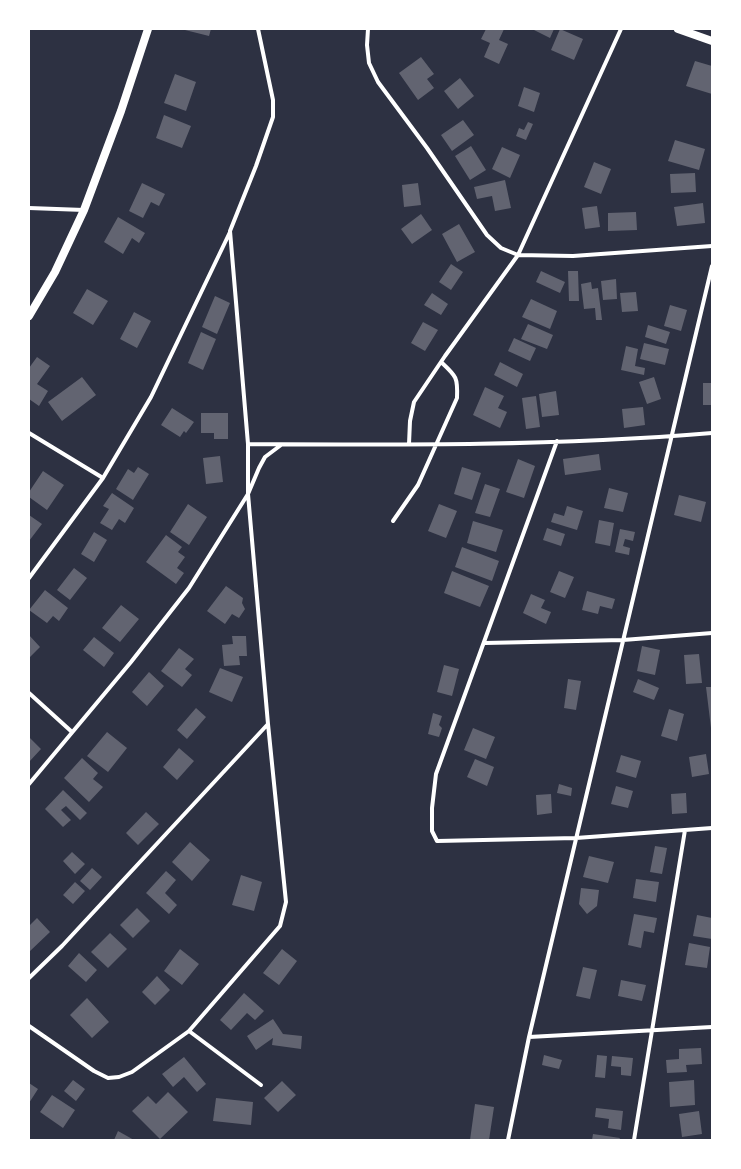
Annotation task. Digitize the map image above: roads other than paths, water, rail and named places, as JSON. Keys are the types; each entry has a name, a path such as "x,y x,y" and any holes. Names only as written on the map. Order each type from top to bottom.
{"main road":[{"path":"29,316 55,272 84,210 121,112 148,29"},
{"path":"678,29 712,41"}],"street":[{"path":"29,578 103,478 151,397 230,231 256,166 273,117 274,100 258,29"},
{"path":"368,29 367,46 369,63 378,82 427,148 487,236 501,248 518,255 573,256 712,246"},
{"path":"409,444 410,421 414,402 518,255 621,29"},
{"path":"29,208 84,210"},
{"path":"29,1026 94,1071 108,1078 119,1077 132,1072 189,1031 280,926 286,902 268,724 248,494 248,444 230,231"},
{"path":"508,1140 529,1037 712,266"},
{"path":"393,521 418,485 457,398 458,384 455,374 441,362"},
{"path":"29,433 103,478"},
{"path":"248,444 464,445 671,437 712,433"},
{"path":"557,441 485,643 436,774 432,808 432,831 437,841 576,838 712,828"},
{"path":"29,784 131,662 189,588 248,494 265,457 281,444"},
{"path":"485,643 623,640 712,633"},
{"path":"29,693 72,732"},
{"path":"29,978 62,946 268,724"},
{"path":"634,1140 685,830"},
{"path":"529,1037 712,1027"},
{"path":"189,1031 260,1085"}]}
